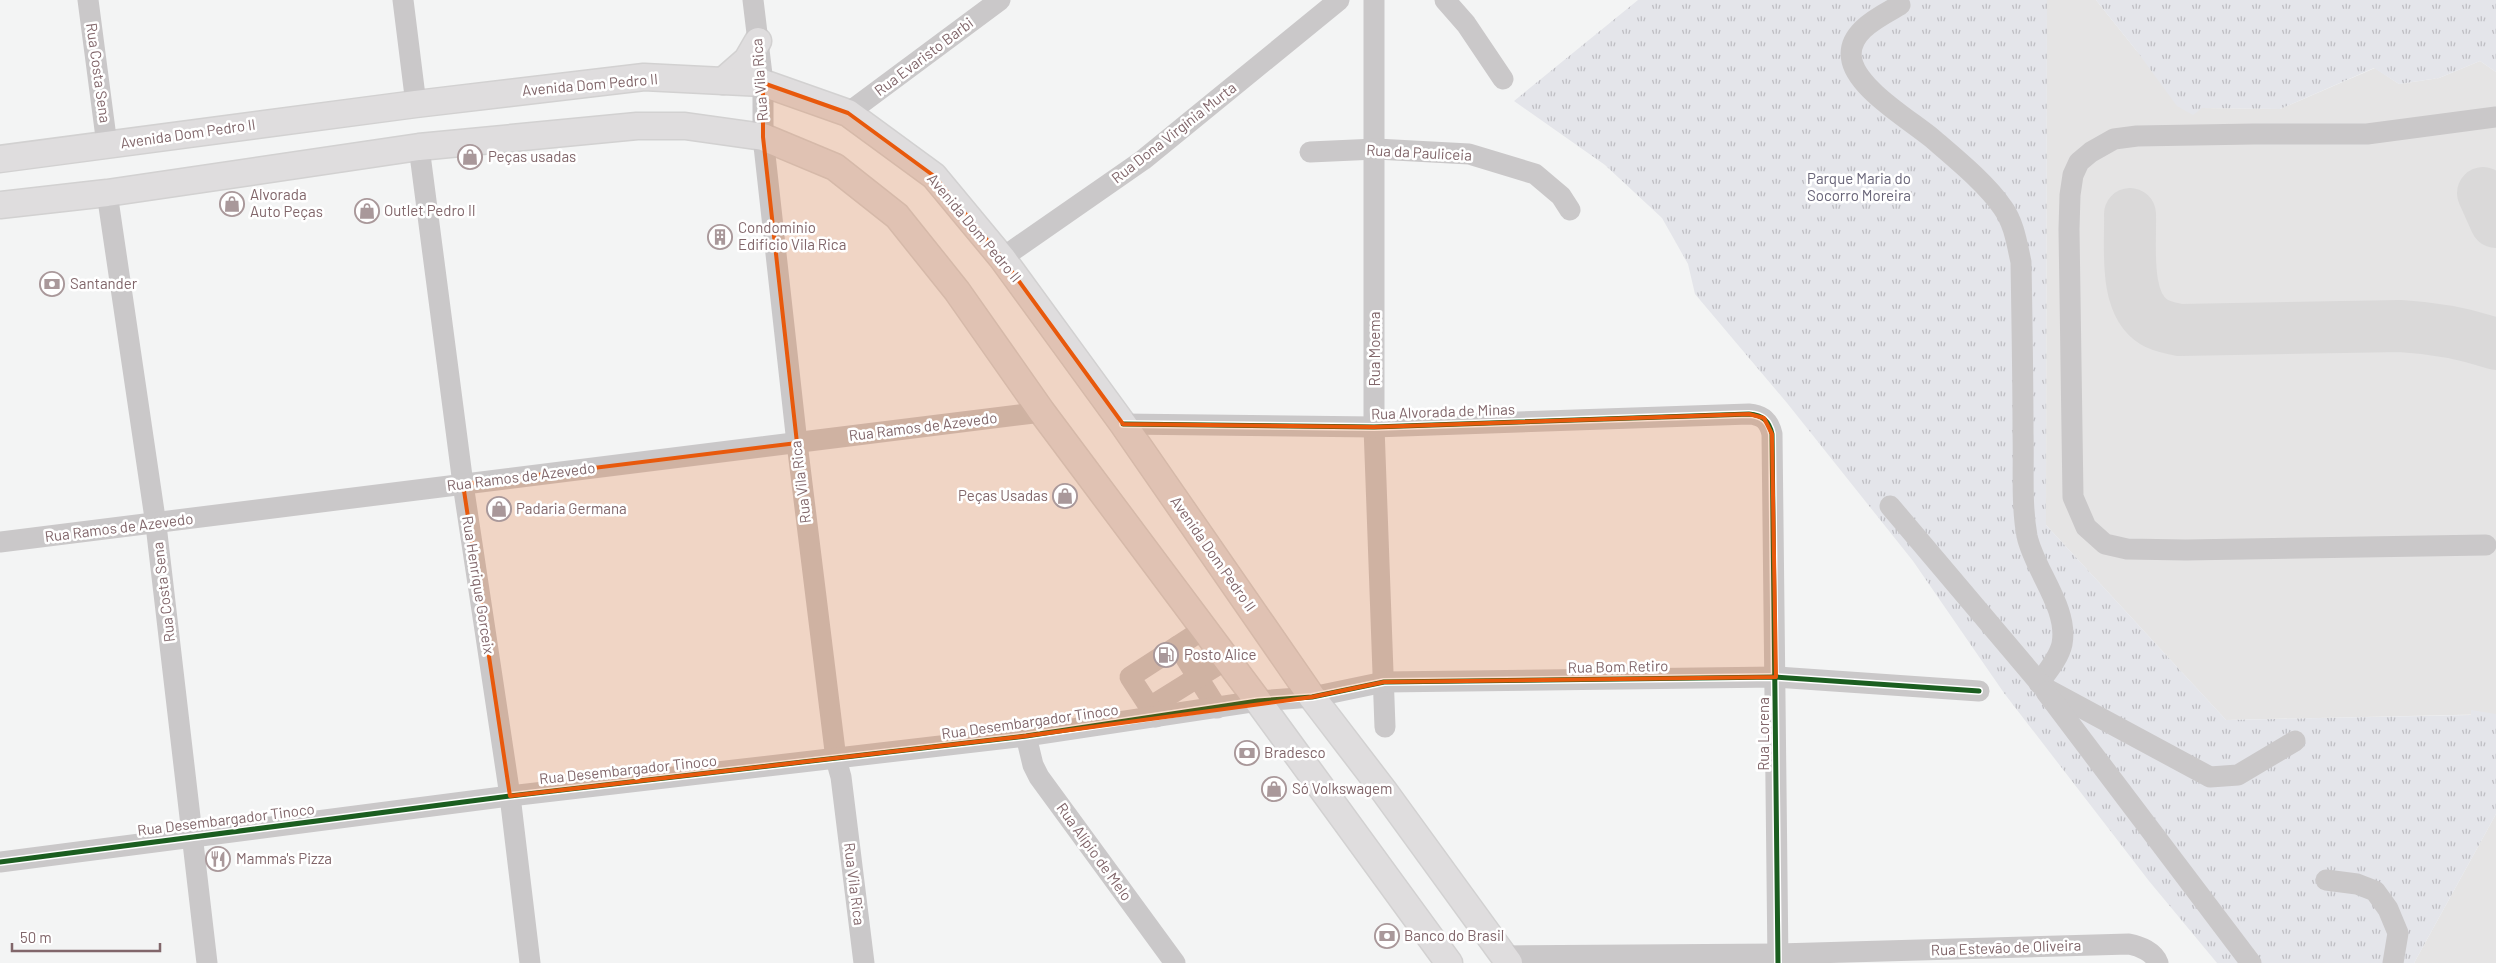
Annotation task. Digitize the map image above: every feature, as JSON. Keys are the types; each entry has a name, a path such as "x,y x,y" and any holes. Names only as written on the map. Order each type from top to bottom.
{"main road":[{"path":"723,81 748,60 758,41"},
{"name":"Avenida Dom Pedro II","path":"0,159 416,104 644,77 763,83 848,113 934,176 1002,258 1123,424 1312,697 1384,791 1506,959"},
{"path":"0,204 106,193 419,147 637,126 685,126 763,137 835,167 897,216 957,291 1042,412 1227,659 1449,963"}],"street":[{"name":"Rua Costa Sena","path":"88,0 107,145"},
{"path":"403,0 416,104"},
{"name":"Rua Vila Rica","path":"753,0 763,83 763,137 796,443 864,963"},
{"name":"Rua Evaristo Barbi","path":"848,113 1000,0"},
{"name":"Rua Dona Virgínia Murta","path":"1002,258 1143,160 1339,0"},
{"name":"Rua Moema","path":"1374,0 1376,148 1374,426 1385,727"},
{"path":"1445,0 1466,24 1503,79"},
{"path":"1900,5 1866,25 1854,42 1851,60 1860,78 1872,90 1934,140 2004,208 2013,228 2022,262 2024,484 2028,536 2035,559 2053,596 2062,634 2062,644 2041,685"},
{"path":"2486,545 2186,550 2127,549 2105,544 2086,527 2073,497 2068,229 2073,175 2079,162 2091,152 2114,139 2147,136 2366,134 2496,117"},
{"name":"Rua Henrique Gorceix","path":"419,147 463,484 510,796 530,963"},
{"name":"Rua da Pauliceia","path":"1310,152 1376,148 1469,154 1535,174 1561,196 1570,210"},
{"name":"Rua Costa Sena","path":"106,193 156,525 207,963"},
{"name":"Rua Ramos de Azevedo","path":"0,542 156,525 463,484 1042,412"},
{"name":"Rua Alvorada de Minas","path":"1123,424 1374,426 1750,414 1764,418"},
{"name":"Rua Lorena","path":"1764,418 1770,425 1772,434 1778,958"},
{"path":"1890,506 2041,685 2251,963"},
{"path":"1204,629 1130,676 1153,712 1198,677 1227,659"},
{"path":"1178,646 1217,708"},
{"name":"Rua Bom Retiro","path":"1258,701 1312,697 1384,682 1776,677 1980,691"},
{"path":"2041,685 2210,777 2238,775 2295,741"},
{"name":"Rua Desembargador Tinoco","path":"0,862 510,796 1026,736 1153,712 1217,708 1258,701"},
{"name":"Rua Alípio de Melo","path":"1026,736 1033,765 1039,777 1176,963"},
{"path":"2326,880 2357,884 2375,891 2388,909 2398,933 2393,963"},
{"name":"Rua Estevão de Oliveira","path":"1506,959 1778,958 2129,944 2140,946 2152,957"}],"highlighted area":[{"path":"763,83 848,113 934,176 1002,258 1123,424 1374,427 1749,414 1764,418 1772,434 1776,677 1384,682 1312,697 1026,736 510,796 463,484 797,443 763,137"}],"shaded area":[{"path":"2047,0 2096,0 2136,50 2202,108 2280,109 2375,68 2399,84 2439,78 2480,61 2496,72 2496,714 2226,720 2046,525"},
{"path":"2496,814 2496,963 2414,963"}],"green space":[{"name":"Parque Maria do Socorro Moreira","path":"1638,0 2047,0 2046,525 2226,720 2471,715 2471,710 2496,714 2496,814 2414,963 2217,963 2149,881 2004,693 1913,561 1787,403 1695,294 1688,264 1662,218 1605,165 1514,101"},
{"path":"2096,0 2496,0 2496,72 2480,61 2439,78 2399,84 2374,68 2280,109 2202,108 2193,115 2177,106"}],"taxiway":[{"path":"2483,193 2496,222"},
{"path":"2130,214 2130,257 2133,288 2137,301 2144,313 2160,325 2180,330 2400,326 2449,332 2496,344"}],"cycle path":[{"path":"1123,424 1374,427 1749,414 1762,417 1772,434 1778,963"},
{"path":"0,862 510,796 1026,736 1258,701 1312,697 1384,682 1776,677 1979,691"}],"place":[{"name":"Peças usadas","path":"470,157"},
{"name":"Alvorada Auto Peças","path":"232,204"},
{"name":"Outlet Pedro II","path":"367,211"},
{"name":"Condominio Edificio Vila Rica","path":"720,237"},
{"name":"Santander","path":"52,284"},
{"name":"Peças Usadas","path":"1065,496"},
{"name":"Padaria Germana","path":"499,509"},
{"name":"Posto Alice","path":"1166,655"},
{"name":"Bradesco","path":"1247,753"},
{"name":"Só Volkswagem","path":"1274,789"},
{"name":"Mamma's Pizza","path":"218,859"},
{"name":"Banco do Brasil","path":"1387,936"}]}
